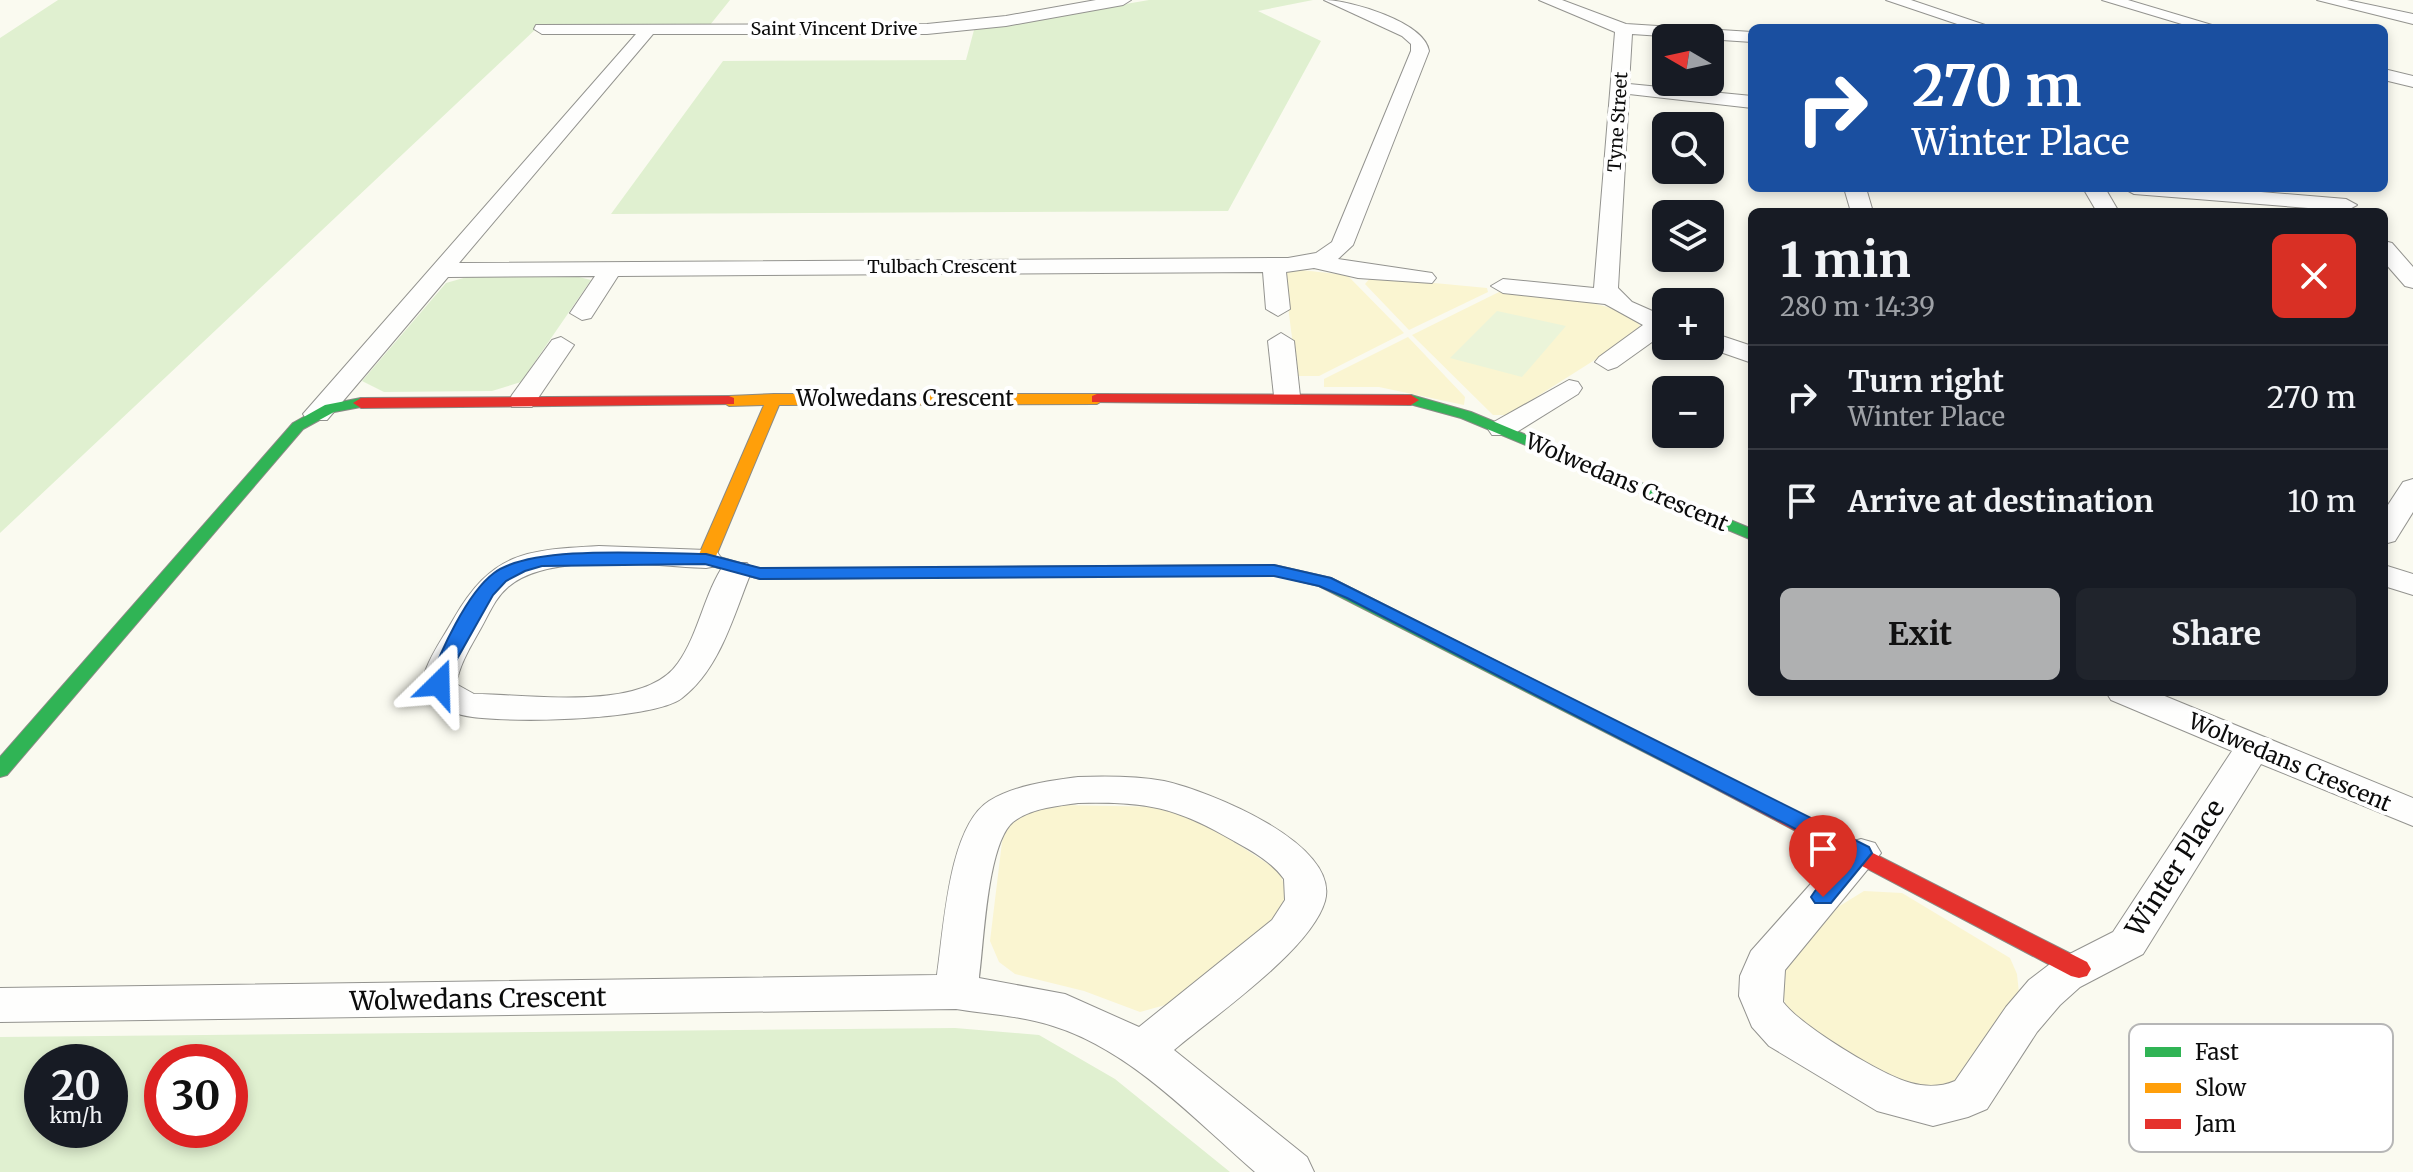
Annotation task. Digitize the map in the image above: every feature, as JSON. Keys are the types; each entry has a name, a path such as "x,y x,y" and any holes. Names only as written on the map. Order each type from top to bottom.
{"street":[{"name":"Saint Vincent Drive","path":"542,29 968,27 1123,0"},
{"path":"1315,261 1342,245 1420,51 1419,43 1408,32 1332,0"},
{"path":"1547,0 1624,29 1748,37"},
{"path":"1894,0 1973,24"},
{"path":"2110,0 2199,24"},
{"path":"2325,0 2413,19"},
{"name":"Tyne Street","path":"1610,297 1606,288 1624,29"},
{"path":"441,270 648,30"},
{"path":"2388,75 2413,82"},
{"path":"1620,88 1748,102"},
{"path":"2194,192 2343,202"},
{"path":"2388,253 2413,281"},
{"name":"Tulbach Crescent","path":"441,270 1274,265 1315,261 1358,271 1424,278"},
{"path":"1274,265 1278,309"},
{"path":"582,313 611,269"},
{"name":"Wolwedans Crescent","path":"317,414 441,270"},
{"path":"1503,286 1610,297 1652,318"},
{"path":"1608,362 1652,332"},
{"path":"1281,341 1287,396"},
{"path":"522,401 561,345"},
{"name":"Wolwedans Crescent","path":"1502,429 1569,388"},
{"name":"Wolwedans Crescent","path":"0,770 298,426 317,414 342,405 368,402 1287,396 1413,400 1502,429 1748,533"},
{"path":"774,399 721,564 693,669 668,692 650,700 610,707 468,705 445,694 439,684 447,659 486,592 500,577 519,567 578,558 721,564 760,574 1274,570 1300,575 1353,594 1861,853 2079,969"},
{"path":"2388,529 2413,488"},
{"path":"2388,576 2413,585"},
{"name":"Wolwedans Crescent","path":"2132,696 2413,813"},
{"name":"Winter Place","path":"1861,853 1766,963 1760,980 1760,998 1768,1016 1790,1035 1870,1087 1906,1102 1936,1107 1955,1105 1971,1095 2039,999 2058,980 2110,956 2128,943 2253,747"},
{"path":"956,992 985,827 1000,811 1022,798 1050,792 1131,791 1181,798 1217,813 1277,849 1300,870 1306,890 1302,909 1287,931 1141,1051"},
{"name":"Wolwedans Crescent","path":"0,1005 956,992 1019,1000 1066,1012 1110,1031 1141,1051 1290,1172"}],"green space":[{"path":"58,0 730,0 710,25 539,26 0,533 0,38"},
{"path":"1149,0 1313,0 1258,11 1321,41 1228,211 611,214 723,61 966,60 974,30"},
{"path":"575,276 591,280 521,382 492,391 384,392 362,381 446,283 467,277"},
{"path":"1497,311 1566,326 1522,377 1450,358"},
{"path":"955,1028 1039,1035 1115,1079 1230,1172 0,1172 0,1037"}],"sand":[{"path":"1301,270 1347,275 1404,333 1319,376 1297,376 1284,276 1286,272"},
{"path":"1371,277 1487,288 1488,292 1409,330 1365,284"},
{"path":"1503,290 1602,306 1635,320 1642,330 1508,415 1493,415 1412,335"},
{"path":"1408,337 1465,397 1464,405 1379,387 1324,387 1324,379"},
{"path":"1059,805 1165,807 1199,819 1279,871 1285,891 1281,909 1274,922 1176,1002 1140,1012 1084,991 1015,974 999,962 990,941 1002,842 1011,825 1024,814"},
{"path":"1864,891 1902,893 2010,958 2017,974 2019,993 1955,1082 1942,1087 1906,1086 1809,1033 1785,1005 1781,974 1838,907"}],"traffic: fast":[{"path":"1411,400 1466,415 1748,533"},
{"path":"0,770 298,426 330,408 361,403"},
{"path":"992,572 1274,570 1325,582 1704,774"}],"traffic: slow":[{"path":"774,399 706,559 760,574 992,572"},
{"path":"729,401 1097,399"}],"traffic: jam":[{"path":"1097,399 1411,400"},
{"path":"361,403 729,401"},
{"path":"1704,774 2079,969"}],"route":[{"path":"439,684 440,672 486,592 500,577 519,567 542,561 578,558 706,559 736,570 760,574 1274,570 1325,582 1353,594 1861,853 1823,897"}]}
